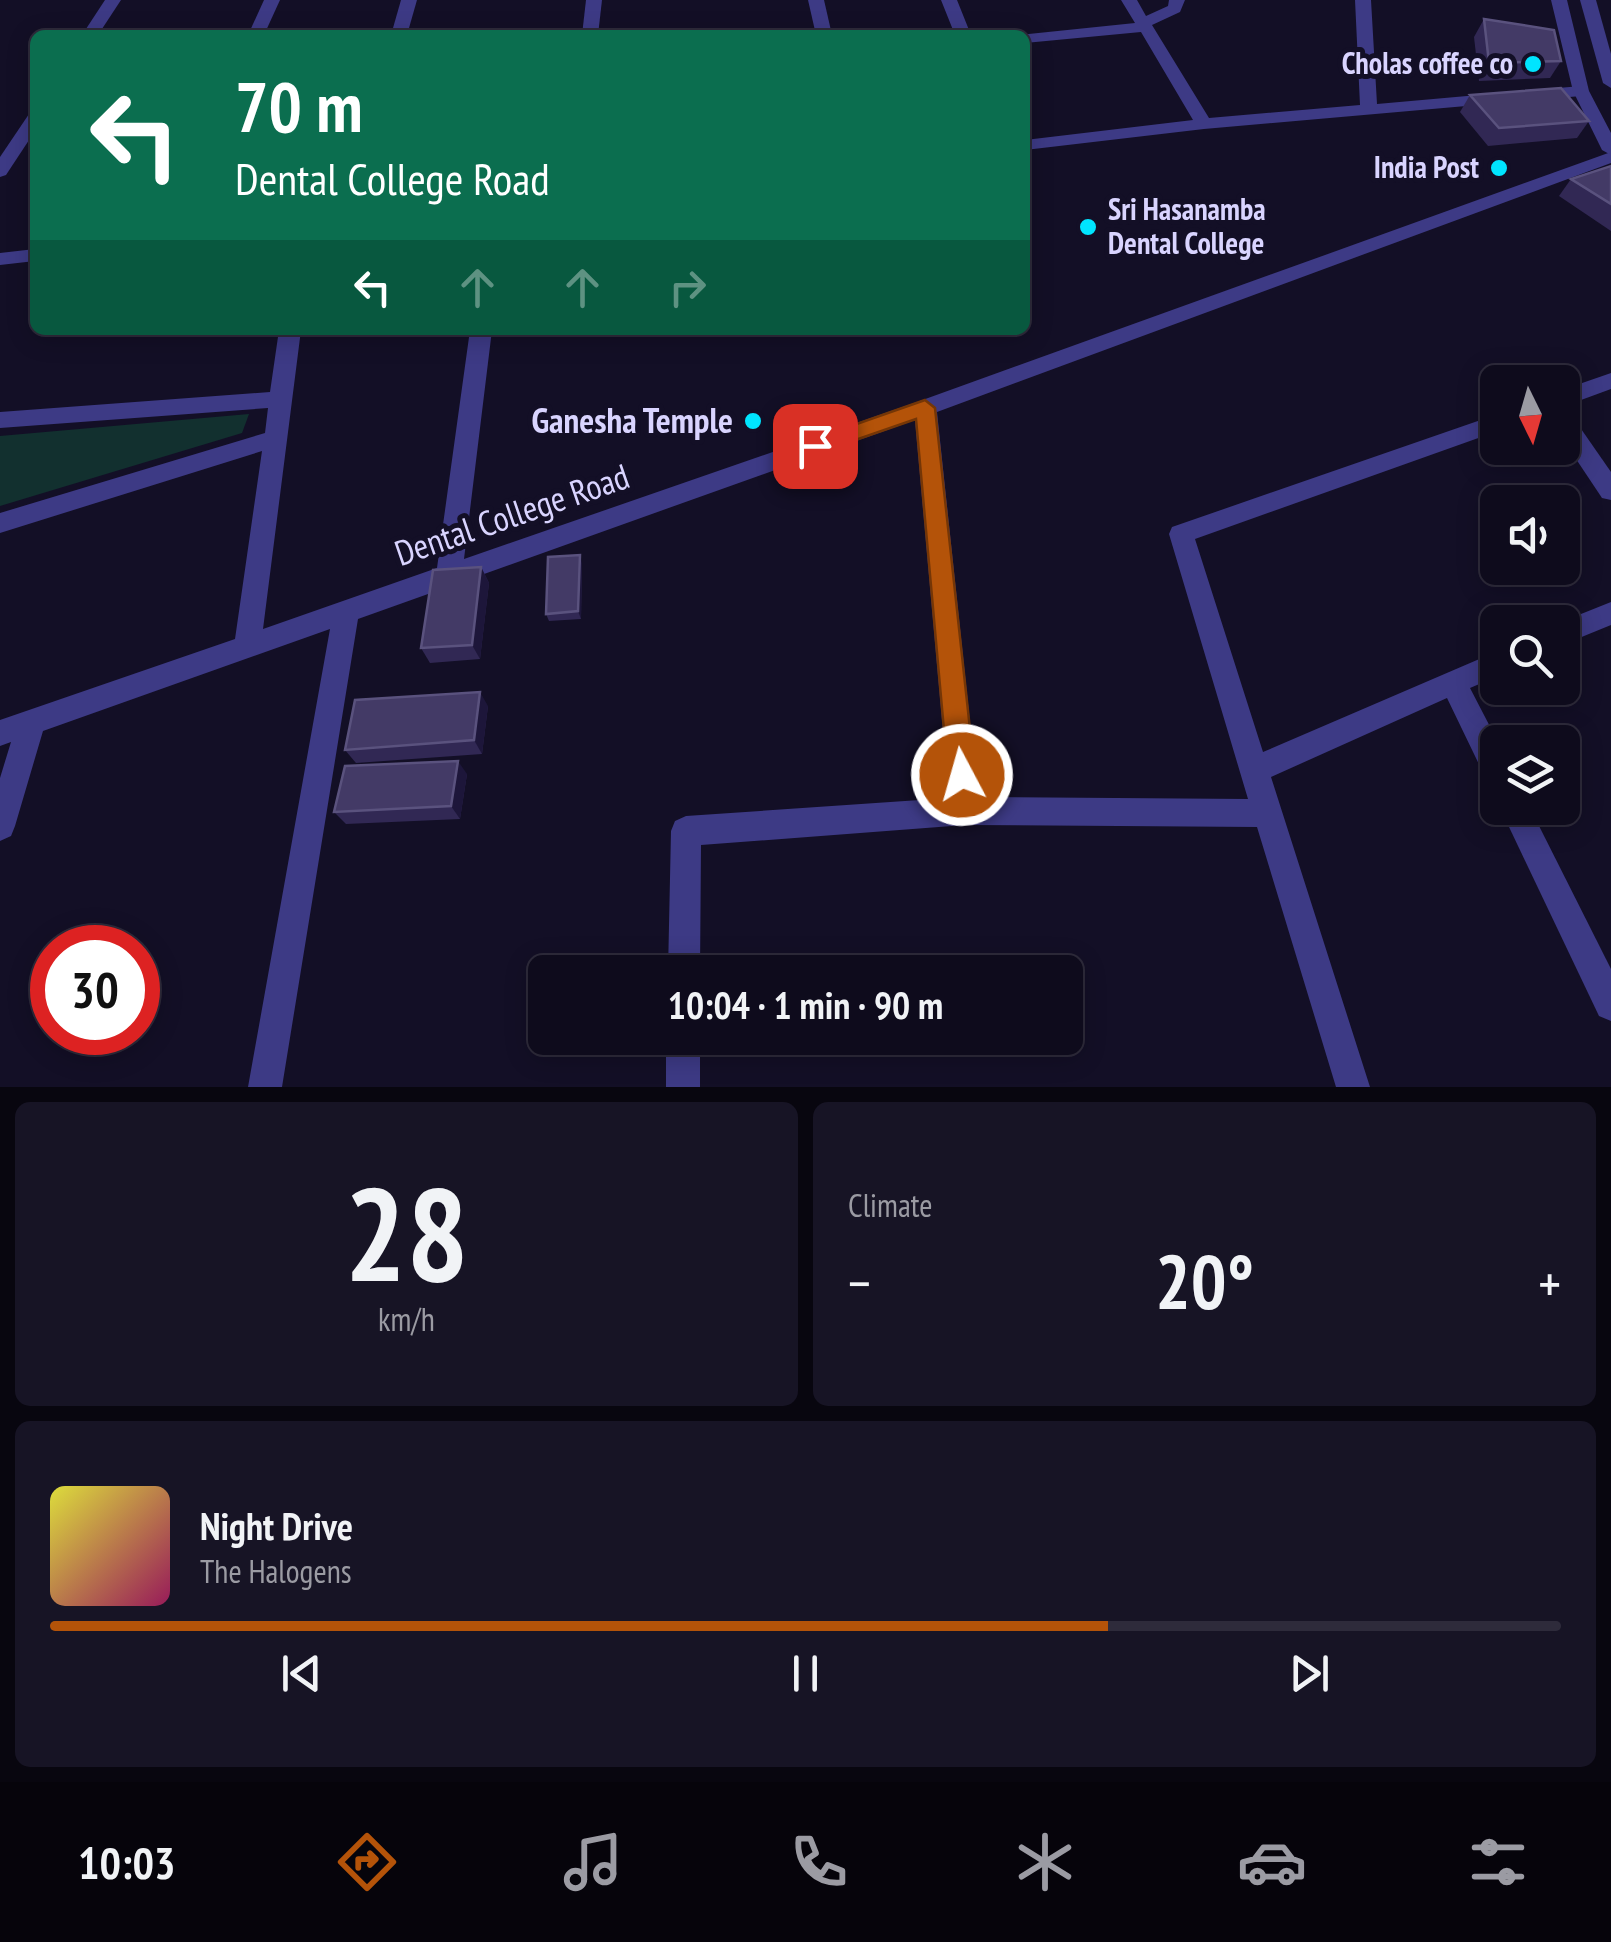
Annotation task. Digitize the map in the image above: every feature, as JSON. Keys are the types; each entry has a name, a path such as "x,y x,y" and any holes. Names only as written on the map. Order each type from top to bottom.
{"street":[{"path":"93,30 113,0"},
{"path":"258,30 272,0"},
{"path":"400,30 409,0"},
{"path":"591,30 594,0"},
{"path":"816,0 823,30"},
{"path":"949,0 961,30"},
{"path":"1130,0 1204,124"},
{"path":"1030,37 1144,24 1175,8 1178,0"},
{"path":"1363,0 1370,110"},
{"path":"1559,0 1581,91 1611,150"},
{"path":"1588,0 1609,76"},
{"path":"1575,65 1609,76"},
{"path":"1030,144 1204,124 1581,91"},
{"path":"0,171 30,126"},
{"name":"Dental College Road","path":"0,732 925,408 1611,157"},
{"path":"0,259 30,256"},
{"path":"247,646 289,335"},
{"path":"448,575 480,335"},
{"path":"1580,392 1611,380"},
{"path":"0,420 280,399"},
{"path":"925,408 965,812"},
{"path":"1353,1087 1181,534 1480,428"},
{"path":"0,523 275,438"},
{"path":"1580,445 1611,491"},
{"path":"264,1087 346,611"},
{"path":"1580,626 1611,613"},
{"path":"1253,771 1480,671"},
{"path":"1453,682 1480,736"},
{"path":"0,826 32,721"},
{"path":"684,955 686,832 965,812 1266,812"},
{"path":"1522,825 1611,1004"},
{"path":"683,1087 684,1055"}],"green space":[{"path":"249,414 242,433 0,506 0,436"}],"building":[{"path":"1484,19 1554,30 1561,61 1489,63"},
{"path":"1561,88 1589,121 1499,128 1470,95"},
{"path":"1611,166 1611,204 1571,179"},
{"path":"580,555 578,611 546,614 548,557"},
{"path":"481,567 472,645 421,648 433,570"},
{"path":"480,692 474,740 345,750 355,700"},
{"path":"458,761 451,806 334,812 345,766"}],"place":[{"name":"Cholas coffee co","path":"1533,64"},
{"name":"India Post","path":"1499,168"},
{"name":"Sri Hasanamba Dental College","path":"1088,227"},
{"name":"Ganesha Temple","path":"753,421"}],"route":[{"path":"815,446 925,408 962,775"}]}
